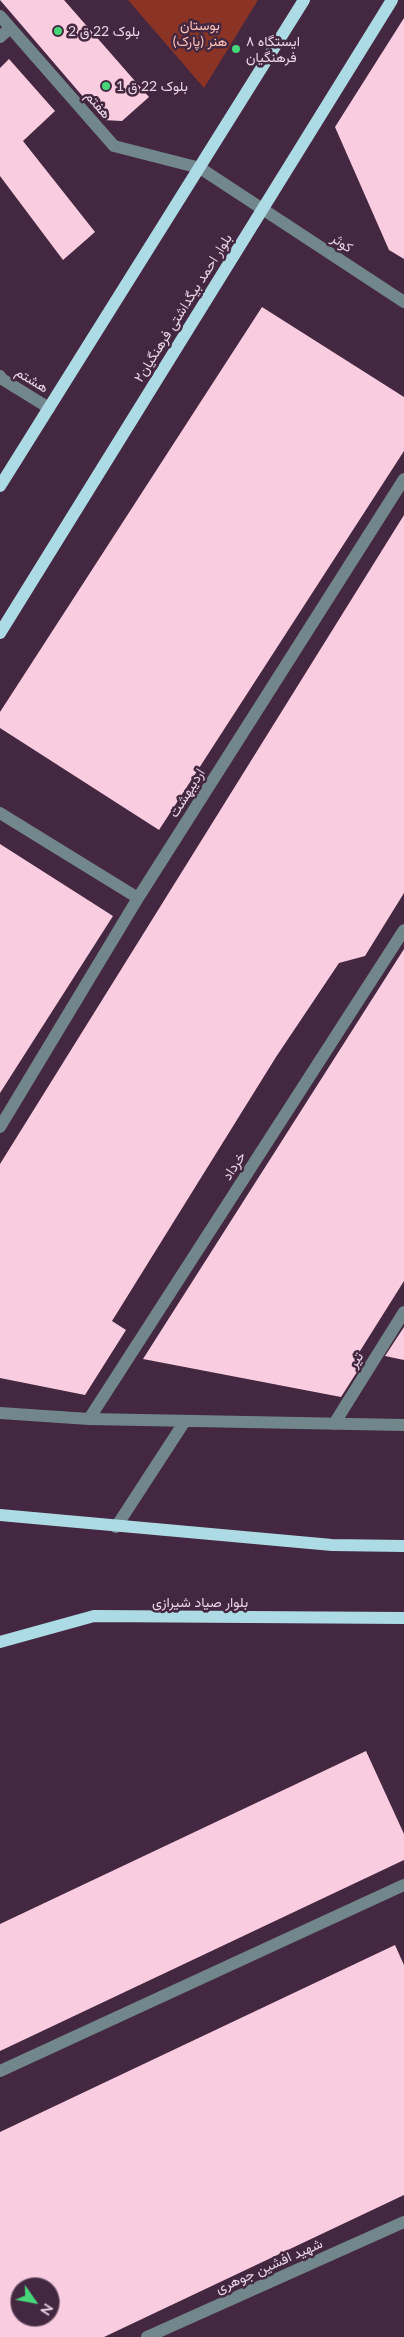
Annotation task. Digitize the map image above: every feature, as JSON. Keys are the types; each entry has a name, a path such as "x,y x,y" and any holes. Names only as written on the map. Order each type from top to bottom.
{"main road":[{"path":"0,486 304,0"},
{"name":"بلوار احمد بیگداشتی فرهنگیان۲","path":"0,633 392,0"},
{"path":"0,1515 116,1527 332,1545 404,1546"},
{"name":"بلوار صیاد شیرازی","path":"0,1642 94,1616 404,1618"}],"street":[{"name":"هفتم","path":"0,16 114,146 200,168 263,208"},
{"path":"0,37 10,28"},
{"name":"کوثر","path":"263,208 404,302"},
{"name":"هشتم","path":"0,376 49,408"},
{"name":"اردیبهشت","path":"0,1127 138,898 404,478"},
{"path":"0,813 138,898"},
{"name":"خرداد","path":"90,1419 404,930"},
{"name":"تیر","path":"334,1424 404,1312"},
{"path":"0,1413 90,1419 404,1425"},
{"path":"116,1527 185,1421"},
{"path":"0,2071 404,1885"},
{"name":"شهید افشین جوهری","path":"147,2337 401,2227"}],"green space":[{"name":"بوستان (پارک) هنر","path":"128,0 258,0 204,88"}],"building":[{"path":"0,0 64,0 149,97 122,121 103,120"},
{"path":"404,18 404,259 389,250 335,127"},
{"path":"9,59 55,111 23,141 95,232 63,260 0,176 0,68"},
{"path":"262,307 404,397 404,451 159,830 0,728 0,712"},
{"path":"404,515 404,893 365,956 339,963 276,1057 112,1321 126,1330 85,1395 0,1378 0,1164"},
{"path":"0,844 113,916 0,1093"},
{"path":"404,949 404,1281 355,1359 362,1364 341,1397 143,1359"},
{"path":"404,1327 404,1360 385,1356"},
{"path":"366,1751 404,1834 404,1860 0,2051 0,1924"},
{"path":"395,1945 404,1965 404,2195 104,2337 0,2337 0,2132"}],"place":[{"name":"بلوک 22 ق 2","path":"58,31"},
{"name":"ایستگاه ۸ فرهنگیان","path":"236,49"},
{"name":"بلوک 22 ق 1","path":"106,86"}]}
